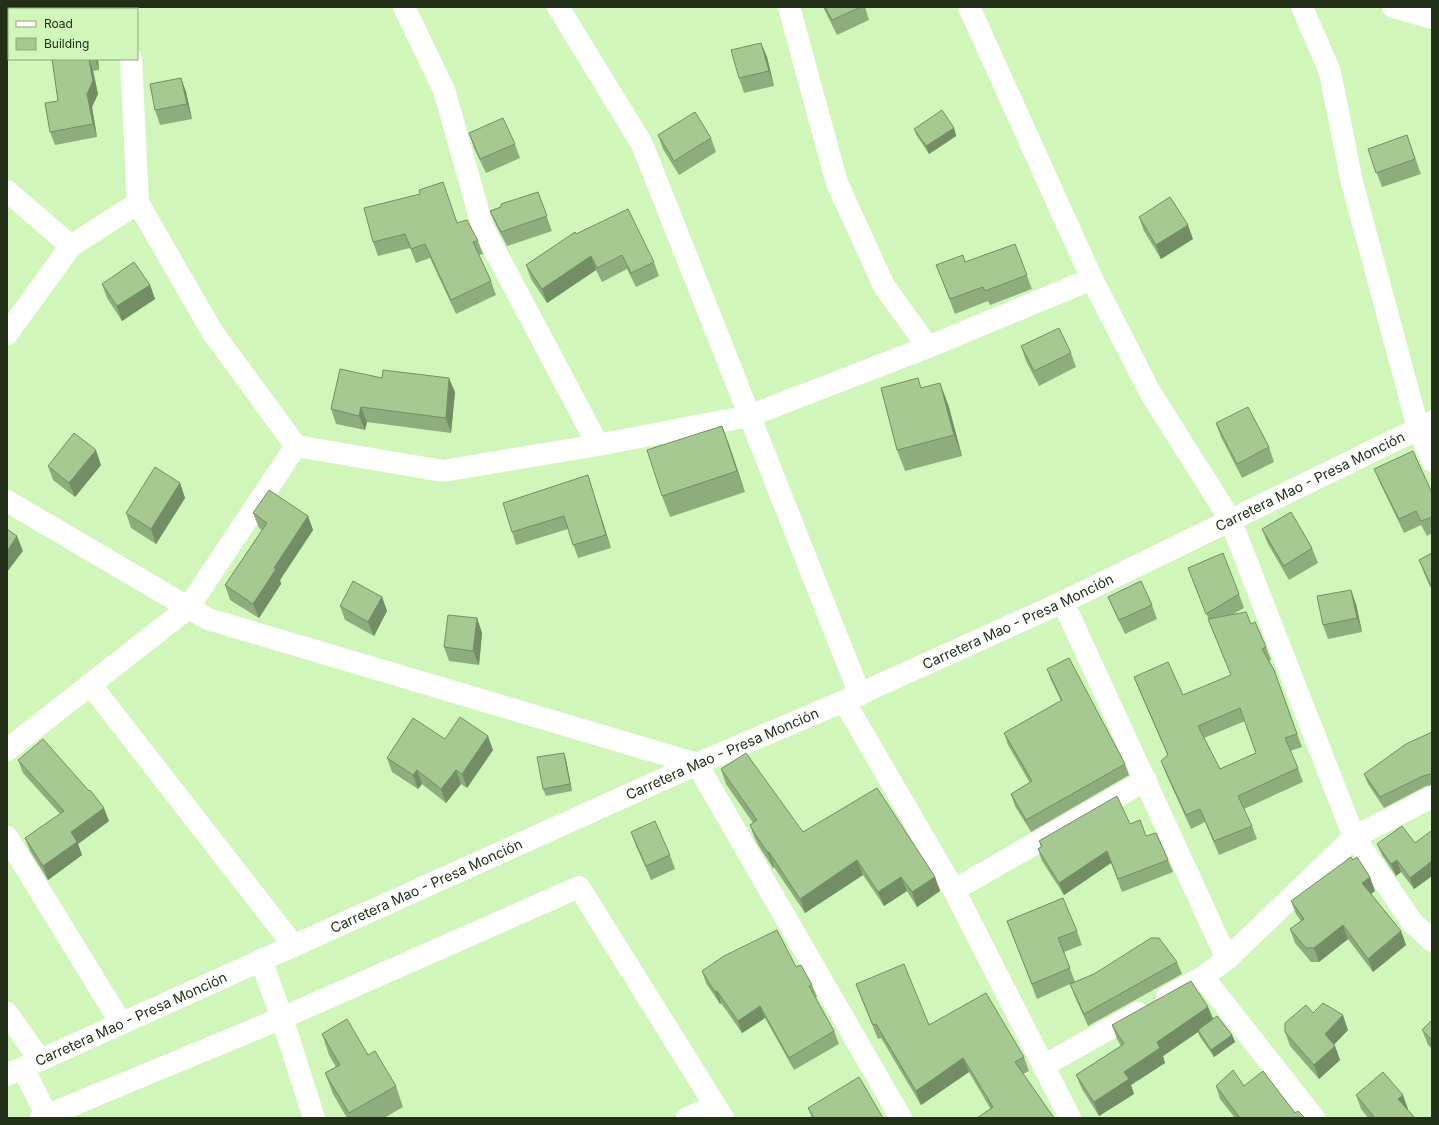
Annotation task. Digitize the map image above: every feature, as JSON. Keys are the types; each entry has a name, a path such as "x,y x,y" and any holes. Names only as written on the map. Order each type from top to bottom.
{"street":[{"path":"404,7 444,90 483,228 598,445"},
{"path":"558,7 642,144 749,416 852,698 954,890 1070,1118"},
{"path":"789,7 837,183 884,286 928,347"},
{"path":"969,7 1092,278 1151,394 1230,519 1354,837 1412,922 1432,941"},
{"path":"1302,7 1330,72 1352,182 1425,425 1432,462"},
{"path":"1393,7 1432,18"},
{"path":"131,60 138,203 213,333 296,446 443,471 598,445 749,416 928,347 1092,278"},
{"path":"7,190 71,246"},
{"path":"7,334 71,246 138,203"},
{"name":"Carretera Mao - Presa Monción","path":"23,1068 697,764 852,698 1063,602 1230,519 1425,425"},
{"path":"7,750 188,608 296,446"},
{"path":"7,501 208,619 697,764 901,1118"},
{"path":"1063,602 1227,959"},
{"path":"90,684 294,946"},
{"path":"954,890 1146,780"},
{"path":"1043,1066 1203,977 1227,959 1354,837 1432,797"},
{"path":"7,837 121,1023"},
{"path":"7,1013 23,1068 45,1117 282,1018 579,887 719,1112 687,1118"},
{"path":"261,960 282,1018 314,1118"},
{"path":"1203,977 1314,1118"}],"building":[{"path":"825,7 861,7 832,20"},
{"path":"761,43 769,71 739,78 731,50"},
{"path":"52,60 89,60 93,81 87,94 93,124 50,132 45,103 58,101"},
{"path":"181,78 187,104 155,110 150,84"},
{"path":"942,110 954,128 926,146 914,129"},
{"path":"695,112 711,138 674,161 658,135"},
{"path":"503,118 515,144 480,159 469,133"},
{"path":"1407,135 1415,159 1376,173 1368,149"},
{"path":"443,182 457,223 467,220 478,241 473,242 491,281 451,300 425,244 411,249 405,234 373,242 364,208 420,194 419,190"},
{"path":"538,192 547,216 501,232 490,211 501,207 501,204"},
{"path":"1170,197 1188,225 1156,245 1139,217"},
{"path":"628,209 654,262 631,273 622,255 597,268 591,256 542,289 526,265 575,232 576,234"},
{"path":"1015,244 1027,275 985,291 983,287 950,299 936,265 963,255 965,262"},
{"path":"134,262 150,285 117,306 102,284"},
{"path":"1059,328 1071,353 1034,371 1021,346"},
{"path":"340,369 382,378 383,370 449,378 446,418 361,407 359,416 331,409"},
{"path":"918,378 921,388 940,383 954,435 897,450 881,388"},
{"path":"1248,407 1269,447 1237,464 1216,423"},
{"path":"722,426 737,471 662,496 647,450"},
{"path":"74,433 96,450 69,483 48,466"},
{"path":"1413,451 1432,493 1432,517 1421,521 1416,511 1399,519 1374,469"},
{"path":"155,467 180,483 151,529 126,513"},
{"path":"588,475 606,535 573,545 564,516 512,532 503,503"},
{"path":"269,490 308,516 274,568 276,569 253,604 225,585 267,523 253,513"},
{"path":"1291,512 1312,548 1284,566 1262,529"},
{"path":"7,529 17,536 7,551"},
{"path":"1223,553 1239,594 1206,614 1188,568"},
{"path":"1432,553 1432,587 1419,560"},
{"path":"353,581 382,597 368,622 340,606"},
{"path":"1141,581 1152,605 1119,620 1108,597"},
{"path":"1351,590 1357,618 1323,625 1317,596"},
{"path":"1246,612 1251,624 1255,622 1266,647 1262,649 1274,670 1297,734 1285,738 1298,768 1238,796 1252,826 1214,841 1200,809 1186,815 1161,761 1168,755 1134,677 1168,662 1183,695 1231,675 1208,619","holes":["1240,708 1256,753 1220,769 1198,726"]},
{"path":"448,615 477,618 473,651 444,647"},
{"path":"1069,658 1125,764 1026,820 1011,794 1032,781 1004,733 1062,700 1047,669"},
{"path":"460,717 488,736 462,774 456,770 441,789 417,770 413,775 387,758 413,718 445,739"},
{"path":"1432,732 1432,774 1423,776 1380,797 1364,774 1406,744"},
{"path":"43,739 89,791 90,790 104,808 71,832 77,842 43,866 25,838 64,811 18,760"},
{"path":"564,753 570,784 543,789 537,757"},
{"path":"746,753 803,832 877,788 935,877 912,892 901,877 878,892 857,860 800,899 769,852 768,853 755,834 750,825 757,820 721,769"},
{"path":"1117,796 1130,824 1140,820 1146,836 1156,833 1168,860 1118,879 1107,851 1059,883 1038,849 1042,846 1039,841"},
{"path":"655,821 670,855 646,866 631,832"},
{"path":"1402,826 1415,843 1431,831 1432,832 1432,861 1410,878 1397,860 1391,864 1377,844"},
{"path":"1351,857 1353,860 1357,857 1370,877 1362,883 1401,931 1368,959 1343,925 1314,948 1306,948 1290,929 1304,919 1291,901"},
{"path":"1063,898 1077,931 1058,938 1070,968 1032,984 1007,921"},
{"path":"777,930 796,967 801,965 812,985 809,986 834,1031 789,1058 760,1006 738,1021 717,991 715,992 702,971 724,956"},
{"path":"1151,938 1159,938 1177,962 1084,1014 1070,984 1094,974"},
{"path":"904,964 929,1025 986,993 1024,1057 1015,1062 1054,1118 977,1118 993,1107 963,1058 916,1091 876,1024 873,1025 856,984"},
{"path":"1191,981 1208,1007 1157,1042 1160,1048 1124,1072 1129,1079 1094,1102 1076,1075 1124,1044 1112,1025"},
{"path":"1323,1003 1343,1015 1325,1034 1335,1046 1314,1065 1285,1032 1285,1023 1306,1005 1313,1013"},
{"path":"1217,1016 1232,1035 1211,1050 1198,1030"},
{"path":"347,1019 368,1055 375,1051 396,1086 349,1113 325,1073 340,1065 322,1034"},
{"path":"1432,1020 1432,1040 1422,1030"},
{"path":"1233,1070 1244,1086 1263,1071 1295,1113 1298,1111 1305,1118 1240,1118 1216,1086"},
{"path":"1383,1072 1403,1095 1398,1099 1415,1118 1375,1118 1356,1095"},
{"path":"859,1077 883,1118 814,1118 808,1108"}]}
